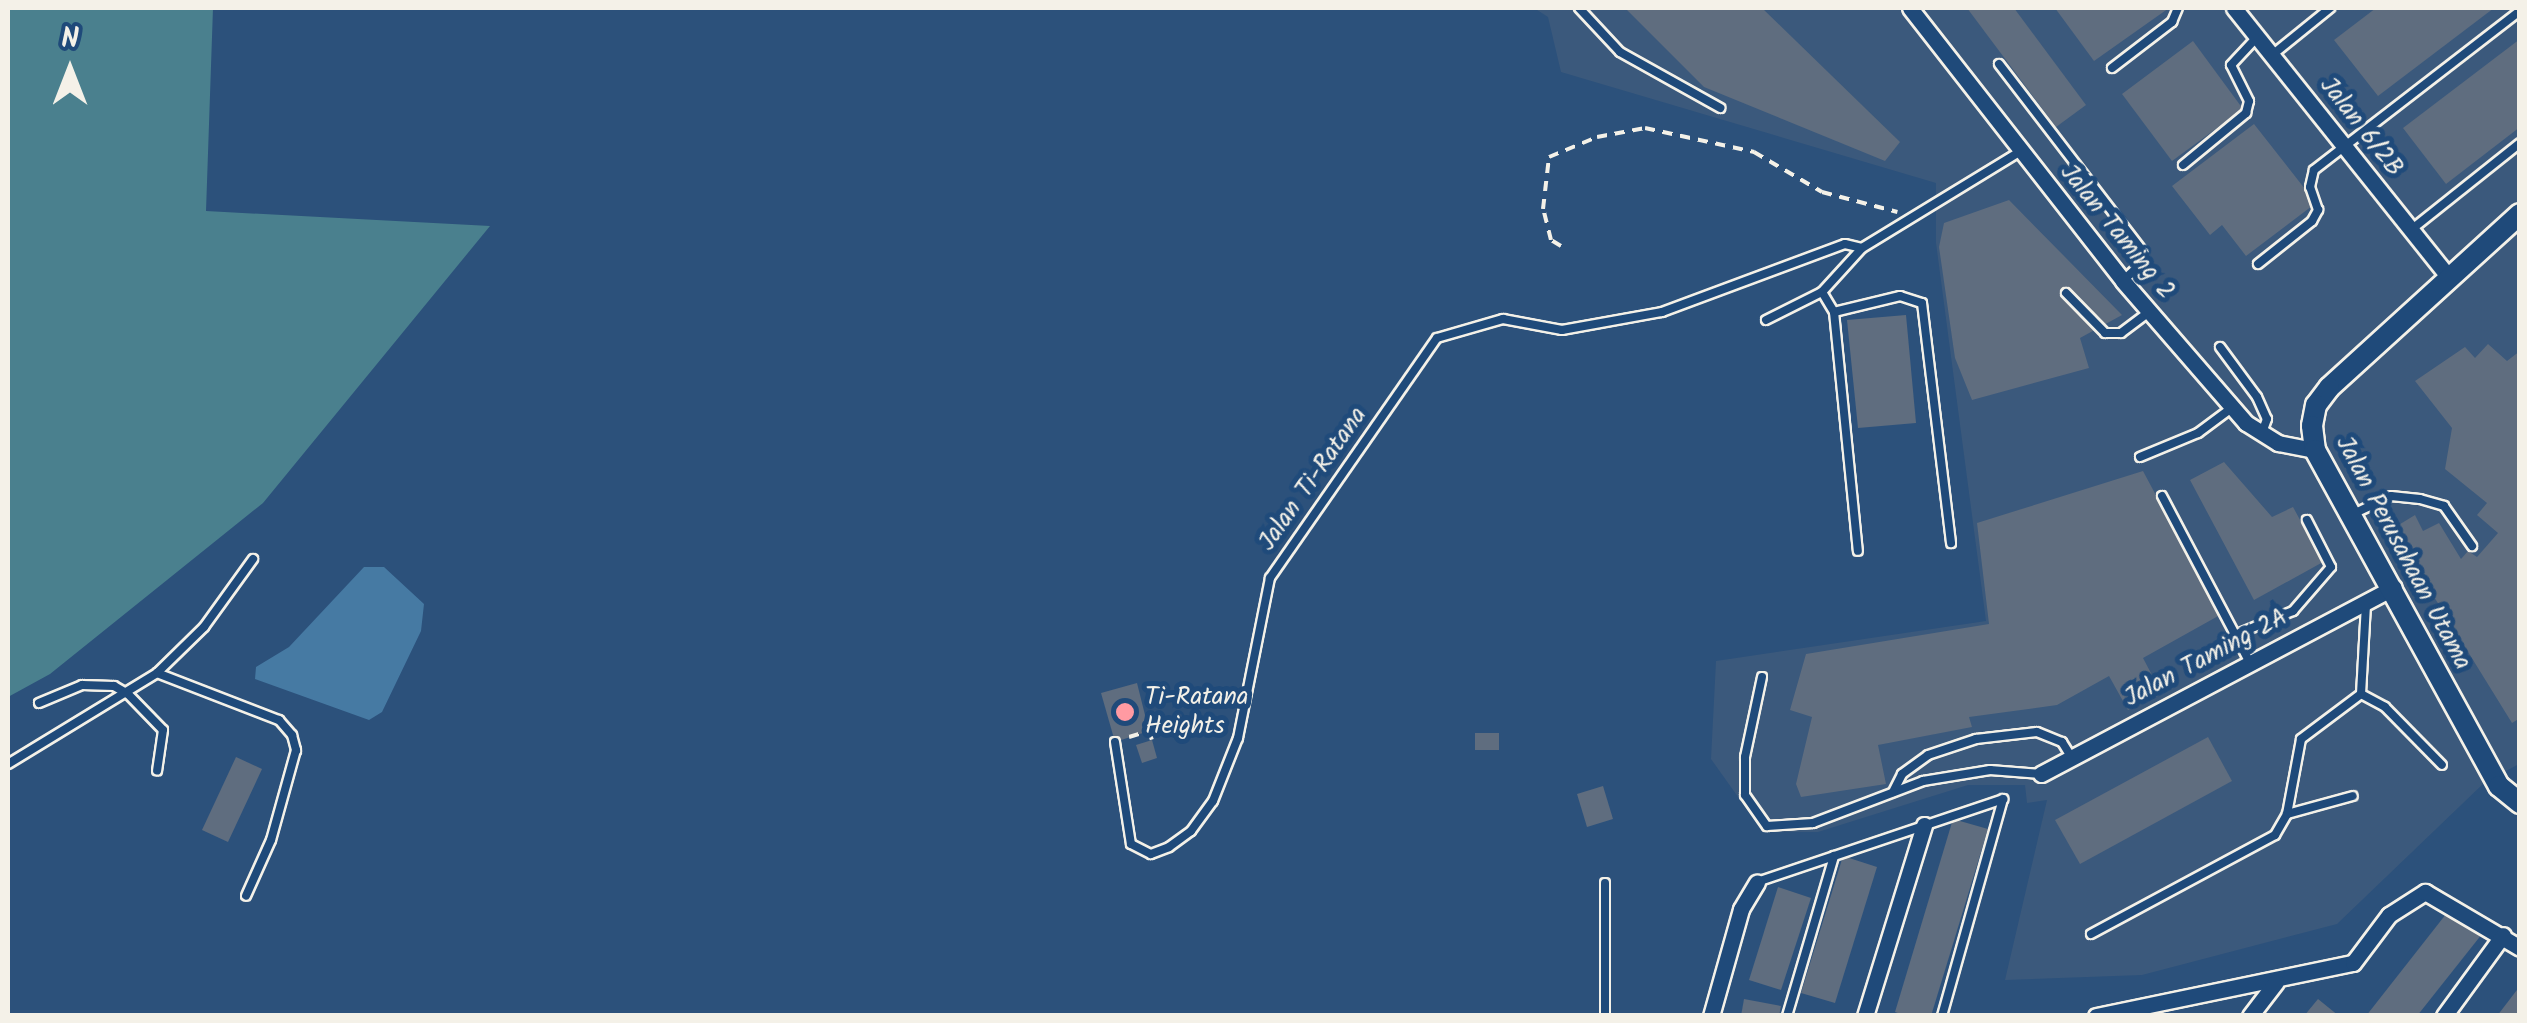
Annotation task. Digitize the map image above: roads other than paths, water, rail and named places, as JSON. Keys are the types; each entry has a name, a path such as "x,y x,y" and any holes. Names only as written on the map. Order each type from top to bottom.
{"street":[{"name":"Jalan Taming 2","path":"1910,8 2123,282 2232,407 2262,433 2315,450"},
{"name":"Jalan 6/2B","path":"2234,8 2449,278"},
{"name":"Jalan Perusahaan Utama","path":"2520,214 2329,388 2316,405 2315,450 2394,586 2499,786 2520,803"},
{"name":"Jalan Taming 2A","path":"2041,774 2394,586"},
{"path":"1866,1015 1924,825"},
{"path":"1711,1016 1741,908 1757,882"},
{"path":"2096,1016 2163,1010 2353,963 2389,915 2424,892 2504,935 2520,948"},
{"path":"2444,1016 2504,935"},
{"path":"2250,1016 2276,982"}],"lane":[{"path":"1580,8 1620,52 1720,108"},
{"path":"2112,68 2172,22 2178,8"},
{"path":"2272,55 2330,8"},
{"path":"2258,264 2312,221 2318,210 2310,176 2520,11"},
{"path":"2183,165 2246,114 2248,101 2231,65 2257,36"},
{"path":"1999,64 2143,252 2142,263 2123,282"},
{"path":"2411,230 2520,143"},
{"path":"1766,320 1822,292 1862,248 2019,152"},
{"name":"Jalan Ti-Ratana","path":"1114,742 1131,844 1152,854 1169,847 1191,832 1212,801 1238,738 1270,578 1436,338 1503,319 1562,330 1662,312 1845,244 1862,248"},
{"path":"1822,292 1834,312 1858,550"},
{"path":"2066,294 2105,333 2120,333 2149,312"},
{"path":"1834,312 1900,296 1922,303 1951,543"},
{"path":"2220,347 2257,397 2267,419 2262,433"},
{"path":"2140,457 2198,433 2232,407"},
{"path":"2162,496 2250,663"},
{"path":"2354,514 2391,496 2420,499 2444,506 2472,546"},
{"path":"2235,634 2293,611 2331,567 2307,520"},
{"path":"8,764 158,673 204,626 253,559"},
{"path":"2090,934 2276,835 2287,814 2300,739 2360,694 2366,601"},
{"path":"158,673 279,720 292,734 296,750 271,840 246,896"},
{"path":"1762,677 1745,757 1744,795 1767,826 1814,824 1923,781 1990,770 2041,774"},
{"path":"39,704 82,685 114,686 128,694 163,730 157,771"},
{"path":"2360,694 2385,706 2442,765"},
{"path":"1892,795 1902,774 1928,755 1976,739 2037,732 2062,742 2072,758"},
{"path":"2287,814 2354,796"},
{"path":"1757,882 2003,799 1942,1016"},
{"path":"1787,1016 1834,856"},
{"path":"1605,883 1605,1016"}],"place":[{"name":"Ti-Ratana Heights","path":"1125,712"}]}
